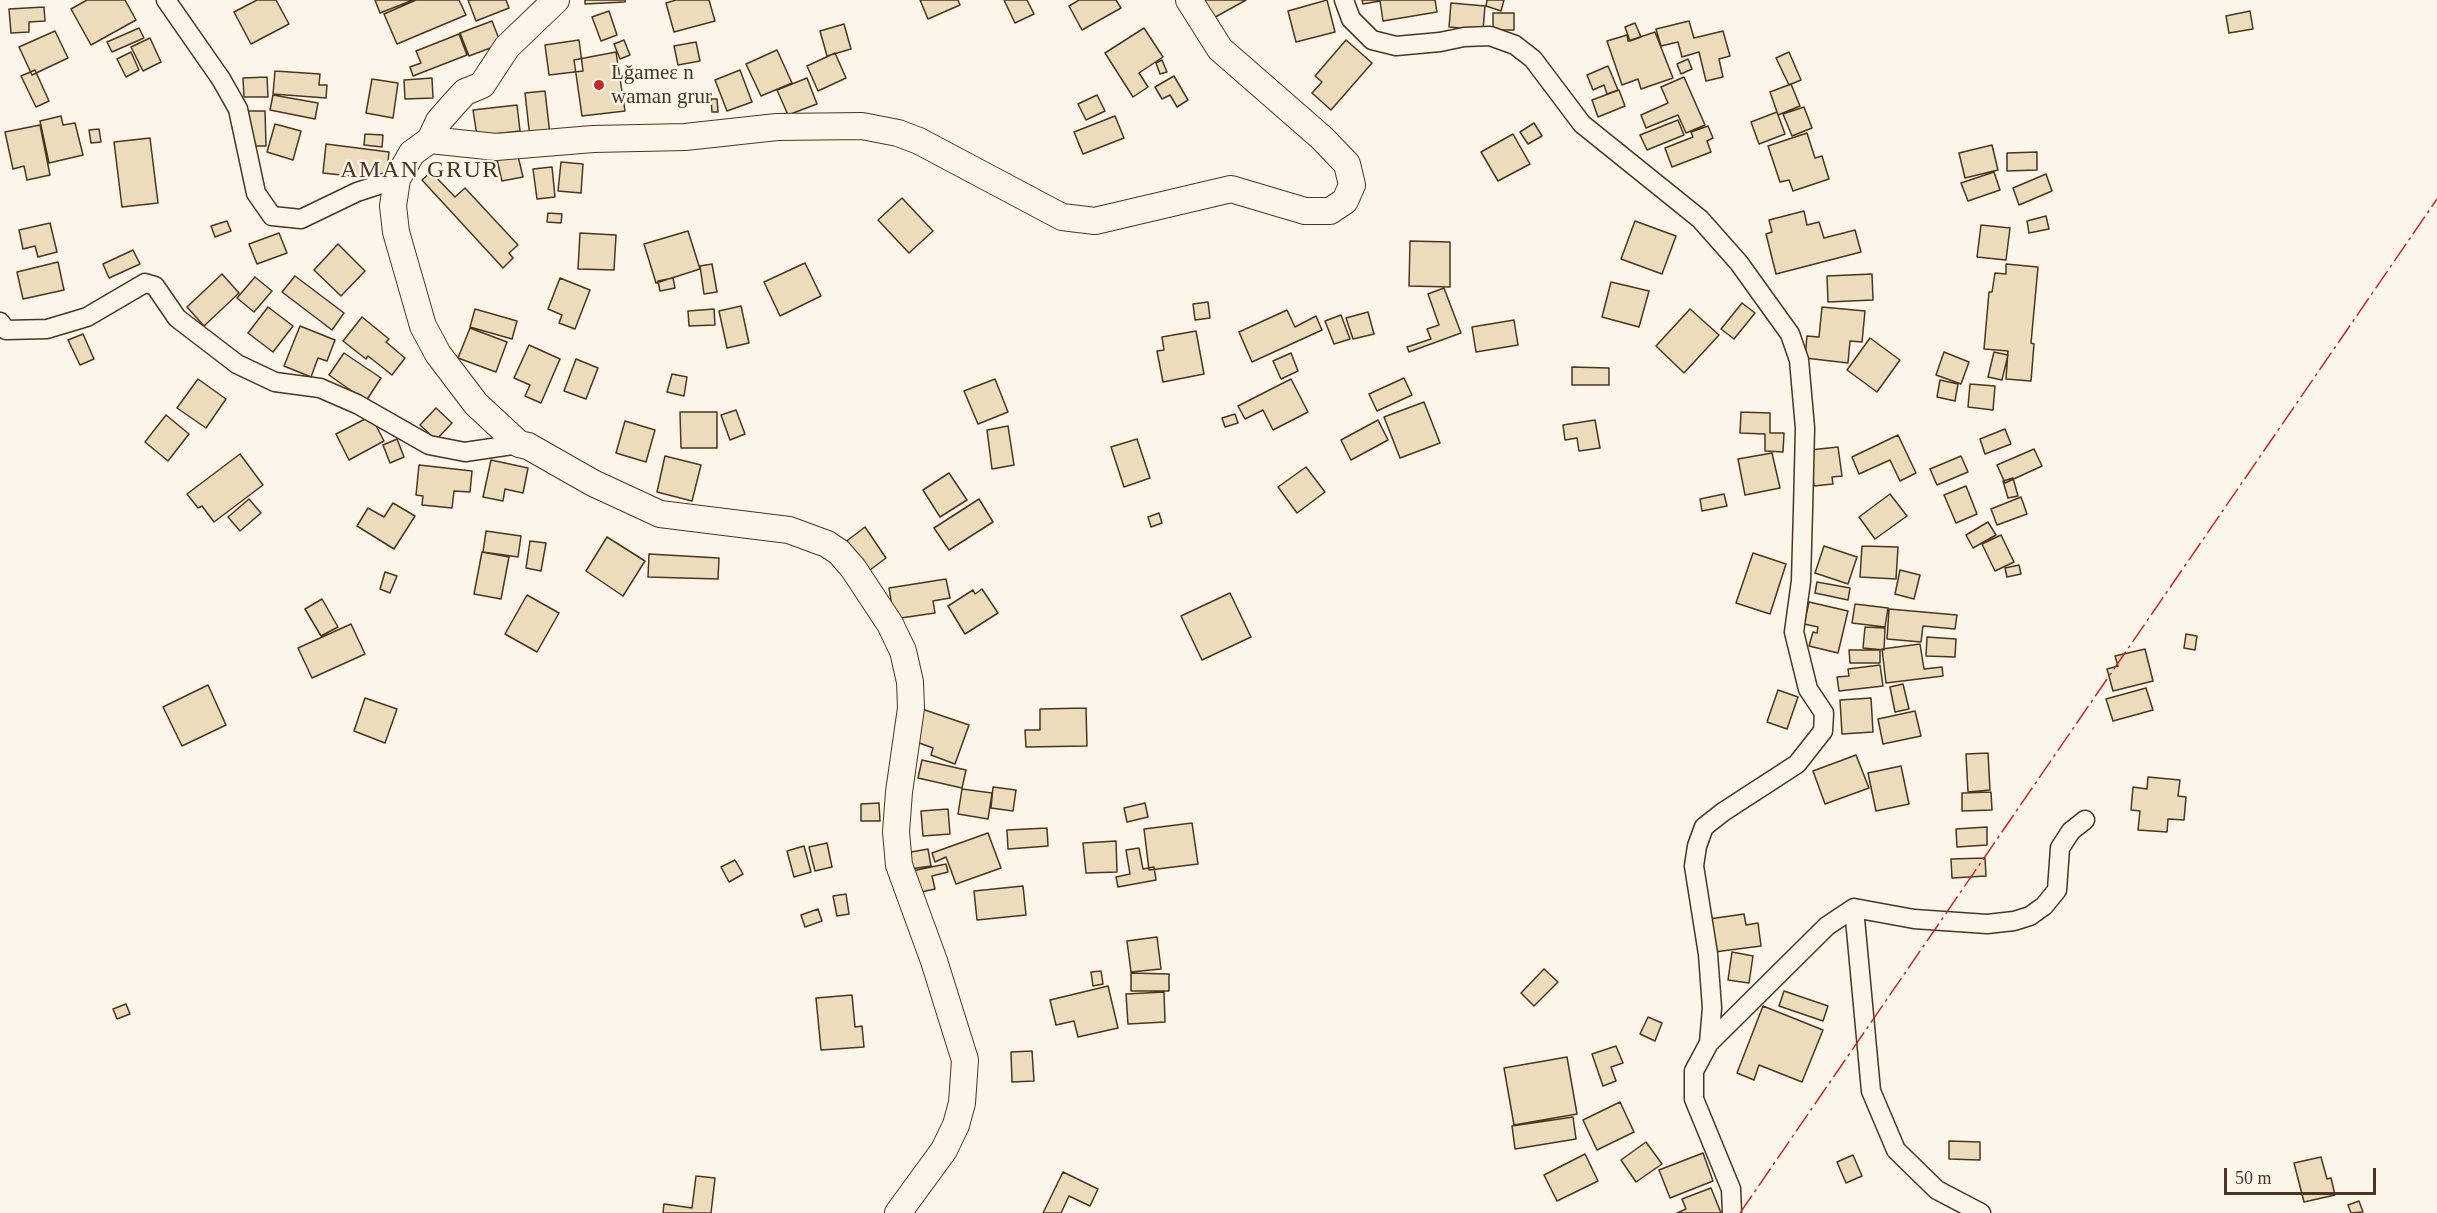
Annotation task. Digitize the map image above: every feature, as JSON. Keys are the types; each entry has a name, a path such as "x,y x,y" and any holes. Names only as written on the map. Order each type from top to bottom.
{"main road":[{"path":"556,0 507,46 482,85 465,92 439,121 430,140 412,153 397,179 393,206 396,232 423,326 455,380 476,404 519,444 528,446 593,483 660,514 789,530 826,544 839,552 854,568 890,624 903,651 910,682 911,708 899,792 896,832 899,865 934,961 965,1060 962,1103 956,1125 944,1150 898,1213"},
{"path":"430,140 496,147 593,139 685,137 777,127 862,126 898,133 919,141 1062,217 1095,221 1231,189 1305,211 1330,211 1345,201 1352,185 1347,164 1322,138 1220,49 1189,0"}],"street":[{"path":"166,0 221,79 238,109 256,193 272,216 301,219 357,192 397,179"},
{"path":"1344,0 1352,19 1372,40 1396,46 1490,36 1515,45 1533,59 1582,124 1700,219 1739,263 1790,334 1799,360 1805,428 1801,581 1794,632 1808,689 1824,713 1823,731 1797,765 1723,812 1704,828 1700,837 1694,866 1708,954 1712,1008 1709,1043"},
{"path":"0,322 6,330 47,328 87,317 145,284 155,286 177,318 237,364 276,382 320,388 357,404 429,445 465,452 519,444"},
{"path":"1731,1213 1731,1189 1694,1099 1694,1071 1709,1043 1827,926 1854,908 1881,915 1914,919 1987,924 2014,921 2030,916 2044,906 2057,890 2060,848 2071,831 2085,820"},
{"path":"1854,908 1871,1091 1896,1150 1937,1190 1981,1213"}],"building":[{"path":"87,0 125,0 136,20 91,45 71,9"},
{"path":"257,0 276,0 289,24 251,44 234,12"},
{"path":"375,0 413,0 380,13"},
{"path":"416,0 459,0 466,15 397,44 384,14"},
{"path":"468,0 506,0 509,8 476,21"},
{"path":"585,0 625,0 625,2 585,4"},
{"path":"676,0 709,0 715,21 674,32 666,3"},
{"path":"920,0 958,0 960,5 928,19"},
{"path":"1004,0 1027,0 1034,14 1015,23"},
{"path":"1079,0 1116,0 1121,8 1082,30 1069,6"},
{"path":"1199,0 1246,0 1210,20"},
{"path":"1327,0 1335,32 1296,42 1288,11"},
{"path":"1362,0 1435,0 1437,12 1383,21 1380,1 1363,4"},
{"path":"1487,0 1504,0 1501,11 1486,6"},
{"path":"1451,3 1485,6 1483,30 1449,27"},
{"path":"44,7 45,21 29,22 29,32 11,33 9,9"},
{"path":"609,11 617,35 601,41 592,17"},
{"path":"2250,11 2253,29 2229,33 2226,16"},
{"path":"1493,13 1514,13 1514,30 1493,30"},
{"path":"492,21 501,44 469,56 460,33"},
{"path":"1689,21 1694,38 1723,31 1730,56 1719,59 1723,77 1706,81 1699,52 1682,57 1678,42 1661,46 1656,29"},
{"path":"1635,23 1641,37 1630,41 1625,27"},
{"path":"844,24 851,49 827,56 820,31"},
{"path":"139,28 144,38 112,52 107,42"},
{"path":"1144,28 1163,57 1139,73 1148,87 1133,97 1105,53"},
{"path":"55,31 68,58 32,75 19,47"},
{"path":"1655,32 1673,78 1641,89 1638,79 1622,85 1607,41 1627,35 1628,41"},
{"path":"459,34 467,55 413,76 410,67 421,63 416,51"},
{"path":"150,38 161,62 143,71 131,47"},
{"path":"579,40 583,71 549,75 545,45"},
{"path":"624,40 630,55 620,59 614,44"},
{"path":"1346,40 1372,63 1331,110 1312,93 1322,82 1315,76"},
{"path":"696,42 700,61 678,65 674,46"},
{"path":"777,50 792,83 761,96 746,64"},
{"path":"131,52 139,70 126,77 117,59"},
{"name":"Lǧameε n waman grur","path":"616,52 625,111 582,116 574,60"},
{"path":"1789,52 1801,80 1789,85 1776,58"},
{"path":"835,53 846,78 818,91 807,66"},
{"path":"1688,59 1692,69 1681,74 1677,64"},
{"path":"1162,60 1167,72 1160,74 1156,63"},
{"path":"1608,66 1618,90 1607,94 1604,85 1593,90 1587,75"},
{"path":"35,70 49,101 36,107 21,76"},
{"path":"740,70 752,102 727,111 715,80"},
{"path":"275,71 320,74 319,85 327,85 326,98 273,94"},
{"path":"1174,76 1188,100 1177,107 1170,95 1162,99 1155,87"},
{"path":"267,77 268,97 244,97 243,78"},
{"path":"1684,77 1705,125 1686,133 1678,115 1646,128 1641,115 1668,103 1661,87"},
{"path":"432,78 433,98 405,99 404,80"},
{"path":"807,78 817,104 788,115 777,90"},
{"path":"372,79 398,83 393,118 366,113"},
{"path":"1791,84 1800,106 1778,115 1770,92"},
{"path":"1619,90 1625,106 1598,117 1592,100"},
{"path":"545,91 550,135 530,138 525,93"},
{"path":"273,95 318,103 315,119 270,110"},
{"path":"1097,95 1105,111 1086,120 1078,104"},
{"path":"711,99 717,99 718,112 712,112"},
{"path":"517,105 520,131 477,136 473,110"},
{"path":"1804,107 1812,128 1792,136 1783,114"},
{"path":"246,111 265,111 266,146 247,146"},
{"path":"1777,112 1785,134 1759,144 1751,122"},
{"path":"61,116 63,125 75,123 83,155 49,163 40,121"},
{"path":"1115,116 1124,138 1083,154 1074,132"},
{"path":"1678,120 1684,135 1647,150 1640,135"},
{"path":"1534,123 1542,136 1528,144 1520,132"},
{"path":"275,124 301,131 293,160 267,152"},
{"path":"40,125 50,175 27,180 24,166 13,169 5,132"},
{"path":"1708,126 1713,138 1707,141 1711,152 1672,167 1665,148 1693,137 1691,132"},
{"path":"99,129 101,142 91,143 89,130"},
{"path":"1807,133 1815,158 1822,156 1829,179 1793,191 1789,180 1780,182 1768,146"},
{"path":"365,134 383,135 382,147 364,145"},
{"path":"1513,134 1530,164 1498,181 1481,152"},
{"path":"150,138 158,203 122,207 114,142"},
{"path":"326,144 389,152 386,180 323,173"},
{"path":"1992,145 1998,170 1965,178 1959,153"},
{"path":"2037,152 2037,170 2007,171 2007,153"},
{"path":"518,156 523,177 502,181 497,160"},
{"path":"561,162 583,164 581,193 558,191"},
{"path":"552,167 555,197 537,199 533,169"},
{"path":"431,172 455,197 465,188 518,245 509,253 513,258 503,268 422,180"},
{"path":"1994,172 2000,190 1968,201 1961,183"},
{"path":"2046,174 2052,191 2019,205 2013,188"},
{"path":"902,198 933,231 909,253 878,220"},
{"path":"1804,211 1807,225 1819,222 1824,238 1855,230 1861,252 1776,274 1766,234 1772,232 1769,220"},
{"path":"548,213 562,214 561,223 547,222"},
{"path":"2046,216 2049,229 2029,233 2027,221"},
{"path":"227,221 231,231 215,237 211,226"},
{"path":"1635,221 1676,236 1662,274 1621,259"},
{"path":"50,223 57,252 38,257 35,246 23,249 19,230"},
{"path":"1981,225 2010,228 2006,260 1977,257"},
{"path":"688,231 700,269 656,283 644,244"},
{"path":"279,233 287,253 257,264 249,244"},
{"path":"580,233 616,235 614,270 578,269"},
{"path":"1410,241 1450,242 1450,287 1409,286"},
{"path":"338,244 365,271 341,296 314,270"},
{"path":"133,250 140,264 109,278 103,264"},
{"path":"58,262 64,290 23,299 17,272"},
{"path":"805,263 821,296 780,316 764,282"},
{"path":"712,264 717,292 704,294 700,266"},
{"path":"2006,264 2038,267 2031,343 2034,344 2031,381 2006,379 2008,351 1984,349 1989,292 1992,292 1995,273 2006,274"},
{"path":"222,274 239,293 204,326 187,307"},
{"path":"1872,274 1873,300 1828,302 1827,276"},
{"path":"295,276 344,313 332,330 282,292"},
{"path":"255,277 272,291 254,312 237,298"},
{"path":"560,278 590,290 575,329 559,323 562,315 548,309"},
{"path":"673,278 675,288 660,291 658,281"},
{"path":"1611,282 1649,291 1639,327 1602,317"},
{"path":"1444,288 1461,333 1409,352 1407,347 1431,339 1427,329 1439,325 1428,294"},
{"path":"1208,302 1210,318 1195,320 1193,304"},
{"path":"1742,303 1755,313 1734,339 1721,329"},
{"path":"741,306 749,343 727,348 719,311"},
{"path":"268,307 293,326 273,352 248,333"},
{"path":"1822,307 1865,311 1862,342 1850,341 1848,363 1805,358 1807,336 1819,337"},
{"path":"475,309 517,321 512,339 470,327"},
{"path":"714,309 715,325 689,326 688,311"},
{"path":"1690,309 1719,335 1684,373 1656,346"},
{"path":"1287,310 1295,327 1316,316 1322,330 1252,362 1239,332"},
{"path":"1368,312 1374,334 1353,339 1346,318"},
{"path":"1341,315 1350,339 1334,344 1325,321"},
{"path":"362,317 389,339 386,342 405,358 392,375 368,356 366,359 343,341"},
{"path":"1514,320 1518,345 1476,352 1472,327"},
{"path":"300,326 335,340 327,361 318,358 311,377 284,366"},
{"path":"470,328 507,342 496,372 458,358"},
{"path":"1196,331 1204,374 1163,382 1157,351 1164,350 1162,337"},
{"path":"83,334 94,359 80,365 68,340"},
{"path":"1870,338 1900,360 1877,392 1847,370"},
{"path":"529,345 560,359 541,403 525,396 530,385 514,378"},
{"path":"1944,352 1969,362 1961,384 1936,375"},
{"path":"1994,352 2008,355 2002,380 1988,377"},
{"path":"344,353 381,378 366,401 329,375"},
{"path":"1291,353 1298,371 1281,379 1273,361"},
{"path":"576,359 598,368 586,399 564,391"},
{"path":"1572,367 1609,368 1609,385 1572,385"},
{"path":"672,374 687,377 684,396 667,392"},
{"path":"1404,378 1412,395 1377,411 1369,394"},
{"path":"198,379 226,399 206,428 177,408"},
{"path":"995,379 1008,412 978,424 964,391"},
{"path":"1291,379 1308,412 1273,430 1263,410 1245,419 1238,406"},
{"path":"1940,380 1958,384 1955,401 1937,397"},
{"path":"1970,384 1995,386 1993,410 1968,407"},
{"path":"1424,402 1440,443 1400,458 1384,417"},
{"path":"436,408 452,423 436,440 420,425"},
{"path":"736,410 745,434 730,440 721,415"},
{"path":"680,412 717,412 717,448 681,448"},
{"path":"1741,412 1770,413 1770,433 1784,433 1783,452 1765,451 1765,434 1740,433"},
{"path":"1235,414 1238,423 1225,427 1222,418"},
{"path":"166,415 189,434 168,461 145,442"},
{"path":"371,416 384,441 349,460 336,434"},
{"path":"1378,420 1388,440 1351,460 1341,440"},
{"path":"1595,420 1600,448 1579,451 1577,438 1565,440 1563,425"},
{"path":"625,421 655,430 646,462 616,453"},
{"path":"1008,426 1014,465 992,469 987,430"},
{"path":"2005,429 2011,444 1985,454 1980,439"},
{"path":"1898,435 1916,473 1900,481 1890,460 1859,474 1852,457"},
{"path":"397,439 404,457 390,463 383,445"},
{"path":"1137,439 1150,478 1124,487 1111,447"},
{"path":"1838,447 1842,476 1832,477 1833,484 1814,486 1810,450"},
{"path":"2034,449 2042,466 2005,483 1997,465"},
{"path":"1772,453 1780,488 1745,495 1738,459"},
{"path":"240,454 263,485 214,522 202,506 198,508 187,494"},
{"path":"665,456 701,465 692,501 657,492"},
{"path":"1961,456 1968,472 1937,485 1930,469"},
{"path":"491,460 528,468 523,493 505,489 503,501 483,497"},
{"path":"419,465 472,471 470,492 454,491 452,508 422,505 423,496 416,495"},
{"path":"1306,467 1325,492 1297,513 1278,487"},
{"path":"949,473 967,500 940,517 923,490"},
{"path":"2013,478 2018,496 2008,498 2003,481"},
{"path":"1966,486 1977,514 1956,523 1944,495"},
{"path":"1724,494 1727,506 1702,511 1700,499"},
{"path":"1890,494 1907,516 1875,539 1859,517"},
{"path":"2021,497 2027,514 1997,525 1991,509"},
{"path":"249,499 261,513 240,531 228,517"},
{"path":"979,499 993,522 949,550 934,528"},
{"path":"393,503 415,516 394,549 357,526 368,508 384,517"},
{"path":"1159,513 1162,523 1151,527 1148,517"},
{"path":"1988,522 1996,535 1973,548 1966,535"},
{"path":"865,527 886,558 866,573 844,543"},
{"path":"486,531 521,536 518,557 483,552"},
{"path":"2001,535 2014,562 1995,571 1982,544"},
{"path":"607,537 645,561 623,596 586,571"},
{"path":"530,541 546,543 541,571 526,568"},
{"path":"1824,546 1857,557 1848,584 1815,573"},
{"path":"1862,546 1898,547 1896,579 1860,577"},
{"path":"482,552 509,557 501,599 474,594"},
{"path":"1753,553 1786,564 1770,614 1736,603"},
{"path":"649,554 719,558 718,579 648,577"},
{"path":"2019,565 2021,574 2007,577 2005,568"},
{"path":"1900,570 1920,575 1914,599 1895,594"},
{"path":"385,572 397,576 390,593 380,589"},
{"path":"946,579 950,598 933,601 935,613 894,619 889,588"},
{"path":"1817,582 1850,588 1848,600 1815,593"},
{"path":"982,589 998,613 965,634 948,606 973,590 975,594"},
{"path":"1230,593 1251,637 1202,660 1181,616"},
{"path":"527,595 559,613 537,652 505,634"},
{"path":"322,599 338,627 321,636 305,609"},
{"path":"1809,602 1848,611 1838,653 1809,646 1813,632 1817,633 1818,627 1804,624"},
{"path":"1855,604 1888,608 1885,627 1852,623"},
{"path":"1889,609 1957,615 1955,629 1923,626 1921,642 1887,639"},
{"path":"351,624 365,654 312,678 298,648"},
{"path":"1865,627 1885,628 1884,650 1863,648"},
{"path":"2186,634 2197,636 2195,650 2184,648"},
{"path":"1927,637 1956,639 1955,657 1926,656"},
{"path":"1920,644 1924,669 1942,667 1943,676 1886,683 1882,649"},
{"path":"2145,649 2153,681 2113,691 2107,669 2118,666 2115,656"},
{"path":"1849,650 1880,650 1880,663 1850,663"},
{"path":"1880,665 1883,686 1839,691 1837,677 1849,676 1848,669"},
{"path":"1903,684 1909,709 1895,712 1890,687"},
{"path":"208,685 226,725 182,746 163,707"},
{"path":"2146,688 2153,710 2113,721 2106,699"},
{"path":"1778,690 1798,697 1787,729 1767,722"},
{"path":"365,698 397,709 385,743 354,731"},
{"path":"1871,698 1873,732 1842,734 1840,700"},
{"path":"1086,708 1087,746 1026,747 1025,730 1040,730 1040,709"},
{"path":"922,709 969,725 955,764 931,755 933,748 911,740"},
{"path":"1915,711 1921,736 1883,744 1878,719"},
{"path":"1988,753 1990,790 1968,792 1966,754"},
{"path":"1856,755 1869,788 1825,804 1813,771"},
{"path":"922,760 966,770 962,788 918,778"},
{"path":"1901,766 1909,804 1876,811 1868,773"},
{"path":"2148,777 2180,780 2178,796 2186,797 2184,820 2168,819 2167,832 2138,830 2140,811 2131,810 2133,787 2147,789"},
{"path":"993,787 1016,790 1013,811 991,808"},
{"path":"962,789 992,793 988,819 958,814"},
{"path":"1991,792 1992,810 1962,811 1962,793"},
{"path":"879,803 880,821 861,821 861,804"},
{"path":"1145,803 1148,817 1127,822 1124,808"},
{"path":"948,809 950,834 923,836 921,811"},
{"path":"1192,823 1198,864 1149,870 1144,829"},
{"path":"1987,827 1987,845 1957,847 1956,829"},
{"path":"1047,828 1048,846 1008,849 1007,830"},
{"path":"988,833 1001,868 956,884 946,857 935,862 932,853"},
{"path":"1116,841 1117,872 1086,873 1083,843"},
{"path":"827,843 832,867 815,871 809,847"},
{"path":"804,846 811,872 794,877 787,851"},
{"path":"1139,848 1143,869 1154,867 1156,880 1118,887 1116,877 1130,874 1126,850"},
{"path":"928,849 931,866 903,870 900,854"},
{"path":"1985,858 1986,876 1952,878 1951,859"},
{"path":"735,860 743,874 729,882 721,867"},
{"path":"946,864 948,872 932,876 935,889 912,894 907,872"},
{"path":"1023,886 1026,915 977,920 974,891"},
{"path":"846,894 849,914 837,916 833,896"},
{"path":"818,909 822,921 805,927 801,915"},
{"path":"1744,914 1746,925 1758,923 1761,946 1714,952 1709,919"},
{"path":"1157,937 1161,969 1131,972 1127,941"},
{"path":"1732,952 1753,956 1749,983 1728,980"},
{"path":"1544,969 1558,982 1534,1006 1521,993"},
{"path":"1101,971 1103,984 1093,986 1091,972"},
{"path":"1131,973 1169,974 1169,991 1131,991"},
{"path":"1108,986 1118,1028 1078,1037 1074,1021 1056,1025 1050,1000"},
{"path":"1784,991 1828,1006 1823,1021 1779,1006"},
{"path":"1164,992 1165,1022 1128,1024 1126,994"},
{"path":"852,995 855,1027 862,1026 864,1047 821,1050 816,998"},
{"path":"126,1004 130,1014 117,1019 113,1009"},
{"path":"1763,1006 1823,1030 1802,1082 1759,1065 1754,1080 1737,1073"},
{"path":"1648,1017 1662,1023 1655,1041 1640,1034"},
{"path":"1616,1046 1623,1063 1611,1067 1616,1081 1603,1086 1592,1054"},
{"path":"1032,1051 1034,1081 1012,1082 1011,1052"},
{"path":"1567,1057 1577,1114 1514,1125 1504,1068"},
{"path":"1620,1102 1634,1132 1597,1150 1583,1120"},
{"path":"1573,1117 1576,1139 1515,1149 1512,1126"},
{"path":"1949,1141 1980,1142 1980,1160 1949,1159"},
{"path":"1646,1142 1662,1164 1636,1182 1621,1160"},
{"path":"1703,1153 1713,1181 1670,1198 1659,1170"},
{"path":"1585,1154 1598,1181 1557,1201 1544,1175"},
{"path":"1853,1155 1862,1176 1846,1183 1837,1162"},
{"path":"2321,1157 2327,1179 2331,1178 2335,1195 2304,1202 2294,1163"},
{"path":"1063,1172 1098,1189 1090,1206 1069,1196 1061,1213 1043,1213"},
{"path":"696,1176 715,1178 711,1213 663,1213 664,1204 692,1208"},
{"path":"1711,1188 1721,1213 1677,1213 1686,1209 1682,1199"},
{"path":"2359,1201 2363,1212 2351,1213 2348,1205"}],"power":[{"path":"1740,1213 2437,199"}],"place":[{"name":"Lǧameε n waman grur","path":"599,85"}],"district":[{"name":"AMAN GRUR","path":"420,171"}]}
